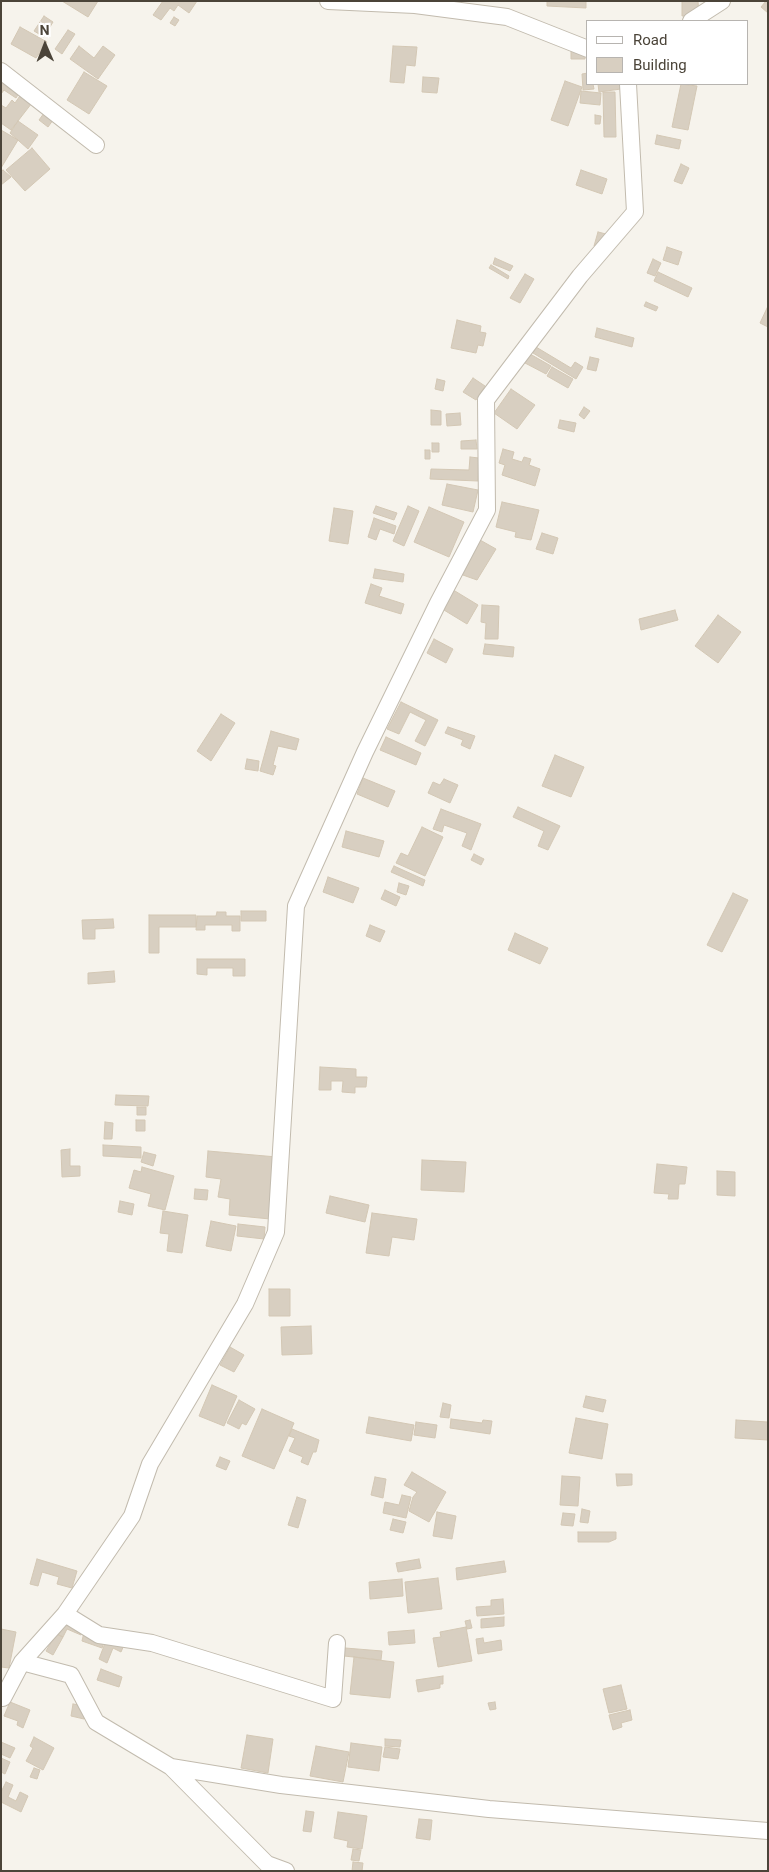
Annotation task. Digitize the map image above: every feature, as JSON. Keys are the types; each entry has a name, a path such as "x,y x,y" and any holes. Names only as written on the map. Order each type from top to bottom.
{"street":[{"path":"328,1 415,4 507,17 586,48"},
{"path":"693,20 722,1"},
{"path":"1,71 96,144"},
{"path":"2,1699 22,1662 65,1614 132,1516 150,1464 244,1304 276,1232 296,906 365,752 438,602 487,510 486,400 580,276 636,212 628,85"},
{"path":"65,1614 99,1635 152,1643 333,1699 337,1643"},
{"path":"22,1662 71,1675 96,1722 171,1767 267,1864 286,1871"},
{"path":"171,1767 281,1785 479,1808 768,1831"}],"building":[{"path":"62,1 98,1 88,17"},
{"path":"163,1 197,1 189,13 178,5 174,11 170,8 161,20 153,15"},
{"path":"547,1 586,1 586,8 547,6"},
{"path":"682,1 698,1 699,15 682,16"},
{"path":"766,1 768,3 768,13 761,7"},
{"path":"44,16 53,22 44,37 34,31"},
{"path":"174,17 179,20 175,26 170,23"},
{"path":"20,27 47,42 36,58 11,44"},
{"path":"68,30 75,34 62,54 55,49"},
{"path":"79,46 94,58 103,46 115,55 98,79 70,59"},
{"path":"393,46 417,47 415,66 406,65 404,83 390,82"},
{"path":"585,49 585,59 571,59 571,50"},
{"path":"84,72 107,86 89,114 67,100"},
{"path":"586,73 586,85 593,85 594,89 583,90 582,74"},
{"path":"1,75 22,89 16,98 4,90 1,94"},
{"path":"423,77 439,78 437,93 422,92"},
{"path":"565,81 582,87 568,126 551,120"},
{"path":"598,85 620,85 621,89 599,92"},
{"path":"681,85 697,86 688,130 672,127"},
{"path":"24,90 35,99 11,130 1,123 1,105 6,108 12,100 15,103"},
{"path":"581,91 601,93 600,105 580,103"},
{"path":"603,92 615,92 616,137 604,137"},
{"path":"47,109 56,116 48,127 39,120"},
{"path":"595,115 601,116 600,124 595,124"},
{"path":"18,121 38,135 28,149 10,133"},
{"path":"1,130 18,140 1,168"},
{"path":"657,135 681,140 679,149 655,144"},
{"path":"32,148 50,169 25,191 6,170"},
{"path":"681,164 689,168 682,184 674,181"},
{"path":"3,170 11,177 1,185 1,172"},
{"path":"581,170 607,179 602,194 576,185"},
{"path":"598,232 606,234 602,248 594,246"},
{"path":"667,247 682,252 678,265 663,260"},
{"path":"495,258 513,266 510,271 493,264"},
{"path":"653,259 661,263 655,276 647,273"},
{"path":"491,265 509,276 508,279 489,268"},
{"path":"658,272 692,288 688,297 654,281"},
{"path":"525,274 534,279 520,303 510,298"},
{"path":"646,302 658,307 656,311 644,306"},
{"path":"768,306 768,327 760,323"},
{"path":"457,320 481,326 480,332 486,333 483,346 478,345 476,353 451,348"},
{"path":"597,328 634,338 632,347 595,337"},
{"path":"536,347 571,368 575,362 583,367 576,379 533,353"},
{"path":"530,354 551,366 546,374 525,363"},
{"path":"590,357 599,359 596,371 587,369"},
{"path":"552,367 573,379 568,388 547,376"},
{"path":"473,378 485,386 476,400 463,392"},
{"path":"437,379 445,381 443,391 435,389"},
{"path":"511,389 535,405 517,429 494,413"},
{"path":"584,407 590,411 584,419 579,415"},
{"path":"431,410 441,411 441,425 431,425"},
{"path":"460,413 461,425 447,426 446,414"},
{"path":"560,420 576,423 574,432 558,428"},
{"path":"476,440 477,449 461,449 461,441"},
{"path":"432,443 439,443 439,452 432,452"},
{"path":"503,449 514,452 512,459 522,462 524,457 531,459 529,465 540,469 535,486 502,475 505,465 499,463"},
{"path":"425,450 430,450 430,459 425,459"},
{"path":"470,457 479,458 478,481 430,479 431,469 469,470"},
{"path":"447,484 478,490 473,512 442,505"},
{"path":"502,502 539,510 531,540 515,537 516,532 496,527"},
{"path":"376,506 397,513 394,520 373,513"},
{"path":"408,506 419,511 404,546 393,541"},
{"path":"429,507 464,522 449,557 414,542"},
{"path":"334,508 353,511 348,544 329,541"},
{"path":"374,518 396,526 394,534 380,529 376,540 368,537"},
{"path":"542,533 558,538 553,554 536,549"},
{"path":"480,540 496,549 477,580 460,574"},
{"path":"375,569 404,574 403,582 373,578"},
{"path":"371,584 382,588 379,596 404,604 401,614 365,603"},
{"path":"450,588 478,605 467,624 439,607"},
{"path":"482,605 499,606 498,639 485,639 486,623 481,622"},
{"path":"675,610 678,620 641,630 639,619"},
{"path":"718,615 741,632 718,663 695,646"},
{"path":"434,639 453,649 446,663 427,653"},
{"path":"485,644 514,647 513,657 483,654"},
{"path":"401,702 438,720 425,746 415,741 426,720 410,712 399,734 387,729"},
{"path":"221,714 235,723 211,761 197,751"},
{"path":"448,727 475,736 470,749 461,745 463,740 445,733"},
{"path":"271,731 299,739 296,750 278,746 273,765 276,766 273,775 260,771"},
{"path":"386,737 421,753 416,765 380,750"},
{"path":"555,755 584,767 571,797 542,786"},
{"path":"247,759 259,761 258,771 245,769"},
{"path":"363,778 395,791 388,807 357,794"},
{"path":"444,779 458,785 450,803 428,793 433,782 440,785"},
{"path":"518,807 560,826 548,850 538,846 544,831 513,817"},
{"path":"441,809 481,824 471,850 462,846 467,833 444,825 442,832 433,829"},
{"path":"422,827 443,837 425,876 396,863 401,853 408,856"},
{"path":"346,831 384,841 379,857 342,847"},
{"path":"474,854 484,859 481,865 471,860"},
{"path":"394,866 425,880 423,886 391,872"},
{"path":"328,877 359,888 353,903 323,892"},
{"path":"399,883 409,886 406,895 397,892"},
{"path":"385,890 400,897 396,906 381,899"},
{"path":"733,893 748,900 722,952 707,945"},
{"path":"241,911 266,911 266,921 241,921"},
{"path":"217,912 226,912 226,916 240,916 240,931 232,931 232,925 205,925 205,930 196,930 197,916 216,916"},
{"path":"149,915 196,915 196,927 159,927 159,953 149,953"},
{"path":"113,919 114,928 95,929 95,939 83,939 82,920"},
{"path":"370,925 385,931 380,942 366,936"},
{"path":"515,933 548,948 540,964 508,950"},
{"path":"197,959 245,959 245,976 233,976 233,968 207,968 207,975 197,974"},
{"path":"114,971 115,982 88,984 88,973"},
{"path":"320,1067 356,1069 356,1077 367,1077 366,1087 355,1087 355,1093 342,1092 343,1081 331,1081 331,1090 319,1090"},
{"path":"116,1095 149,1096 148,1106 115,1105"},
{"path":"137,1107 146,1107 146,1115 137,1115"},
{"path":"136,1120 145,1120 145,1131 136,1131"},
{"path":"105,1122 113,1123 112,1139 104,1139"},
{"path":"103,1145 141,1147 141,1158 103,1156"},
{"path":"70,1149 70,1166 80,1166 80,1176 62,1177 61,1150"},
{"path":"208,1151 277,1157 270,1219 229,1215 230,1199 218,1197 221,1179 206,1177"},
{"path":"144,1152 156,1155 153,1166 141,1162"},
{"path":"422,1160 466,1162 464,1192 421,1190"},
{"path":"657,1164 687,1167 685,1184 679,1184 678,1199 668,1199 669,1194 654,1193"},
{"path":"142,1167 174,1176 165,1210 148,1206 151,1194 129,1188 134,1170 141,1172"},
{"path":"717,1171 735,1172 735,1196 717,1195"},
{"path":"195,1189 208,1190 207,1200 194,1199"},
{"path":"330,1196 369,1205 365,1222 326,1213"},
{"path":"120,1201 134,1204 132,1215 118,1212"},
{"path":"163,1211 188,1215 182,1253 167,1251 169,1234 160,1233"},
{"path":"372,1213 417,1219 414,1240 392,1237 389,1256 366,1253"},
{"path":"211,1221 236,1226 231,1251 206,1246"},
{"path":"238,1224 265,1227 264,1239 237,1236"},
{"path":"269,1289 290,1289 290,1316 269,1316"},
{"path":"311,1326 312,1354 282,1355 281,1327"},
{"path":"230,1347 244,1355 234,1372 220,1365"},
{"path":"212,1385 237,1396 224,1426 199,1416"},
{"path":"586,1396 606,1400 603,1412 583,1407"},
{"path":"239,1400 255,1409 246,1425 242,1423 239,1429 227,1423"},
{"path":"443,1403 451,1405 449,1418 440,1417"},
{"path":"262,1409 294,1423 274,1469 242,1456"},
{"path":"369,1417 414,1425 411,1441 366,1433"},
{"path":"576,1418 608,1424 602,1459 569,1453"},
{"path":"451,1419 482,1423 483,1420 492,1421 490,1434 450,1428"},
{"path":"736,1420 768,1422 768,1440 735,1438"},
{"path":"416,1422 437,1425 435,1438 414,1435"},
{"path":"292,1429 319,1440 316,1452 313,1452 308,1465 301,1462 303,1457 289,1451 295,1438 289,1436"},
{"path":"220,1457 230,1461 226,1470 216,1466"},
{"path":"412,1472 446,1492 429,1522 409,1511 413,1497 417,1492 404,1485"},
{"path":"616,1474 632,1474 632,1485 617,1486"},
{"path":"562,1476 580,1477 578,1506 560,1505"},
{"path":"375,1477 386,1479 383,1498 371,1495"},
{"path":"402,1495 411,1497 406,1518 383,1513 385,1502 399,1505"},
{"path":"297,1497 306,1500 298,1528 288,1525"},
{"path":"582,1509 590,1511 588,1523 580,1522"},
{"path":"437,1512 456,1516 452,1539 433,1536"},
{"path":"563,1513 575,1514 573,1526 561,1525"},
{"path":"393,1519 406,1522 403,1533 390,1530"},
{"path":"578,1532 616,1532 616,1539 609,1542 578,1542"},
{"path":"37,1559 77,1571 72,1588 57,1584 59,1577 42,1572 38,1586 30,1584"},
{"path":"419,1559 421,1568 398,1572 396,1563"},
{"path":"504,1561 506,1572 457,1580 456,1568"},
{"path":"438,1578 442,1609 408,1613 405,1582"},
{"path":"402,1579 403,1596 370,1599 369,1582"},
{"path":"503,1599 504,1614 477,1616 476,1607 491,1606 491,1600"},
{"path":"504,1617 504,1626 481,1628 481,1619"},
{"path":"64,1620 83,1630 81,1635 67,1629 63,1637 57,1634"},
{"path":"470,1620 472,1628 467,1629 465,1621"},
{"path":"466,1627 472,1661 438,1667 433,1638 441,1637 440,1632"},
{"path":"1,1629 16,1632 9,1668 1,1667"},
{"path":"414,1630 415,1643 389,1645 388,1632"},
{"path":"84,1632 105,1640 102,1648 82,1641"},
{"path":"56,1634 63,1637 53,1655 46,1651"},
{"path":"107,1638 124,1645 121,1652 113,1648 107,1663 99,1659"},
{"path":"483,1638 484,1643 501,1640 502,1650 478,1654 476,1639"},
{"path":"345,1648 382,1651 381,1660 344,1656"},
{"path":"354,1657 394,1662 390,1698 350,1694"},
{"path":"101,1669 122,1677 119,1687 97,1680"},
{"path":"443,1676 443,1684 440,1684 440,1688 418,1692 416,1680"},
{"path":"621,1685 627,1709 609,1713 603,1689"},
{"path":"10,1702 30,1710 23,1728 17,1725 18,1721 4,1716"},
{"path":"495,1702 496,1709 490,1710 488,1703"},
{"path":"73,1704 86,1706 84,1719 71,1716"},
{"path":"630,1710 632,1720 621,1723 622,1727 613,1730 609,1715"},
{"path":"247,1735 273,1739 268,1773 241,1768"},
{"path":"34,1737 54,1748 43,1770 26,1761 33,1748 30,1746"},
{"path":"385,1739 401,1740 400,1747 385,1746"},
{"path":"1,1742 15,1748 10,1758 1,1754"},
{"path":"351,1743 382,1747 379,1771 348,1767"},
{"path":"316,1746 349,1752 343,1782 310,1776"},
{"path":"385,1747 400,1749 398,1759 383,1757"},
{"path":"1,1758 10,1762 5,1774 1,1772"},
{"path":"34,1768 40,1770 37,1779 30,1777"},
{"path":"6,1782 13,1785 8,1797 16,1801 20,1792 28,1796 21,1812 1,1802 1,1792"},
{"path":"306,1811 314,1812 311,1832 303,1831"},
{"path":"338,1812 367,1816 362,1849 347,1847 348,1841 334,1838"},
{"path":"419,1819 432,1820 430,1840 416,1838"},
{"path":"353,1849 361,1850 359,1861 351,1860"},
{"path":"353,1862 363,1863 362,1871 352,1871"}]}
